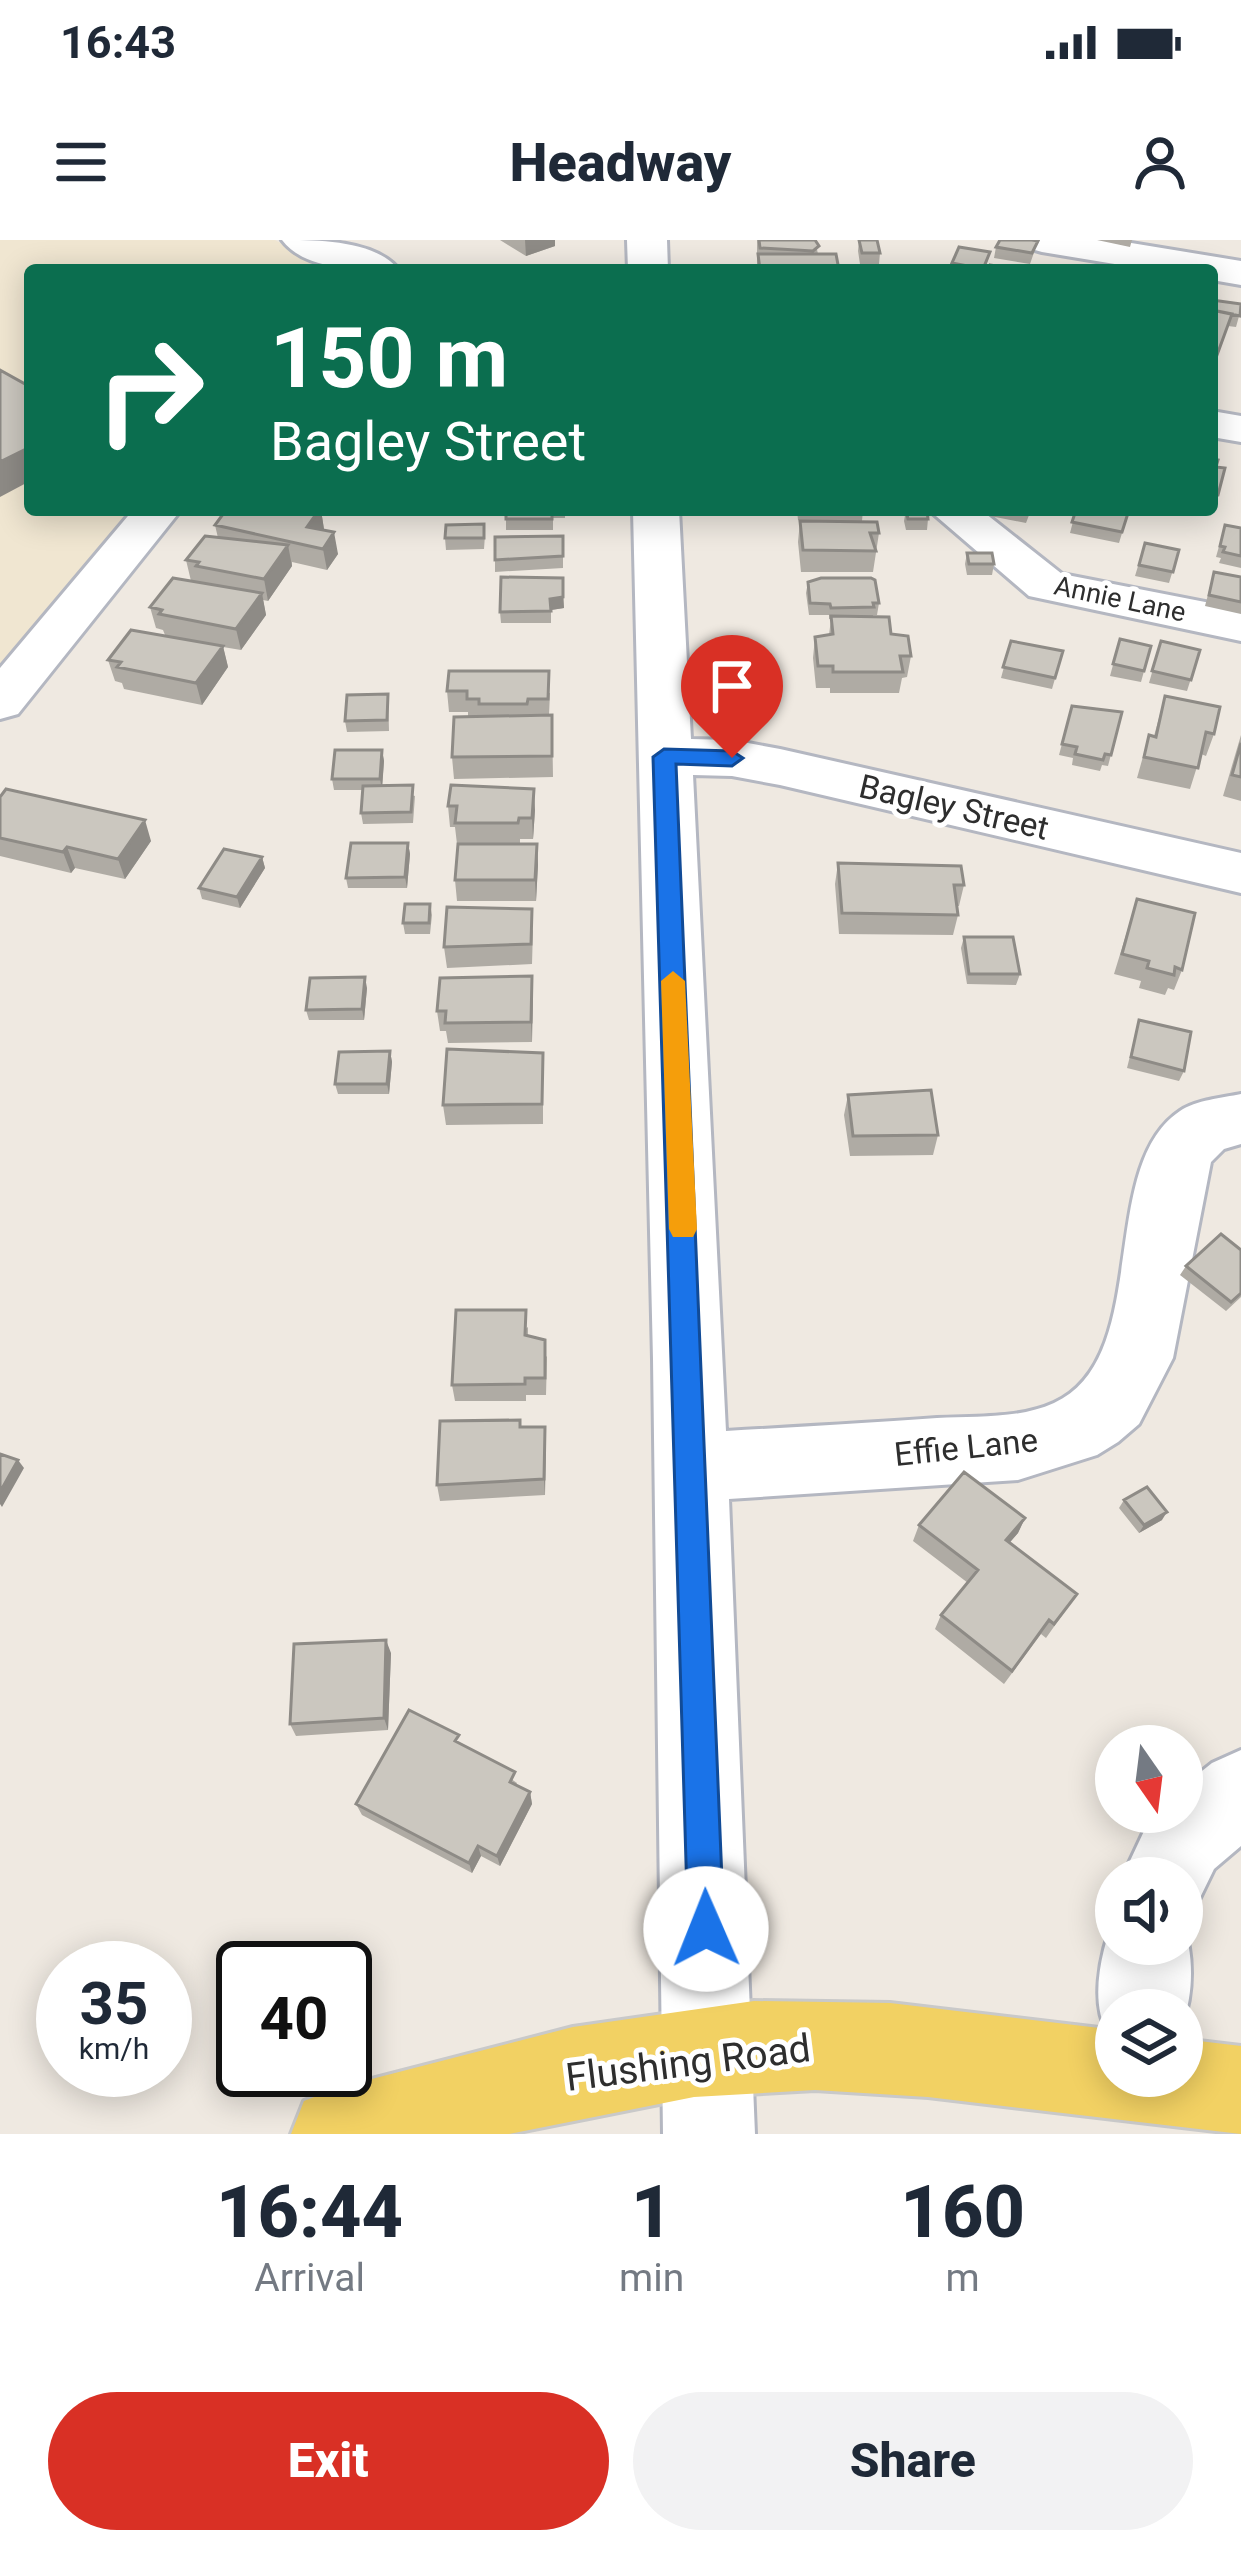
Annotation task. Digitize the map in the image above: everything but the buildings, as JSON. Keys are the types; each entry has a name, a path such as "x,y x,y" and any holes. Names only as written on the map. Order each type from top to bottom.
{"main road":[{"name":"Flushing Road","path":"337,2134 530,2084 709,2093 813,2044 1095,2061"},
{"name":"Flushing Road","path":"1203,2082 1241,2092"}],"street":[{"path":"302,240 352,264"},
{"path":"1042,240 1187,264"},
{"path":"0,702 153,516"},
{"path":"656,516 692,1466 709,2093"},
{"name":"Annie Lane","path":"959,516 1046,586 1241,625"},
{"name":"Bagley Street","path":"664,757 732,758 780,766 1241,873"},
{"name":"Effie Lane","path":"692,1466 1018,1447 1071,1432 1092,1419 1114,1401 1138,1358 1168,1196 1182,1149 1204,1128 1241,1119"},
{"path":"1176,1857 1197,1825 1241,1792"}],"shaded area":[{"path":"0,240 275,240 305,257 312,264 24,264 24,516 128,516 0,669"}],"slow traffic":[{"path":"673,981 683,1229"}],"route":[{"path":"706,1929 664,757 732,758"}]}
